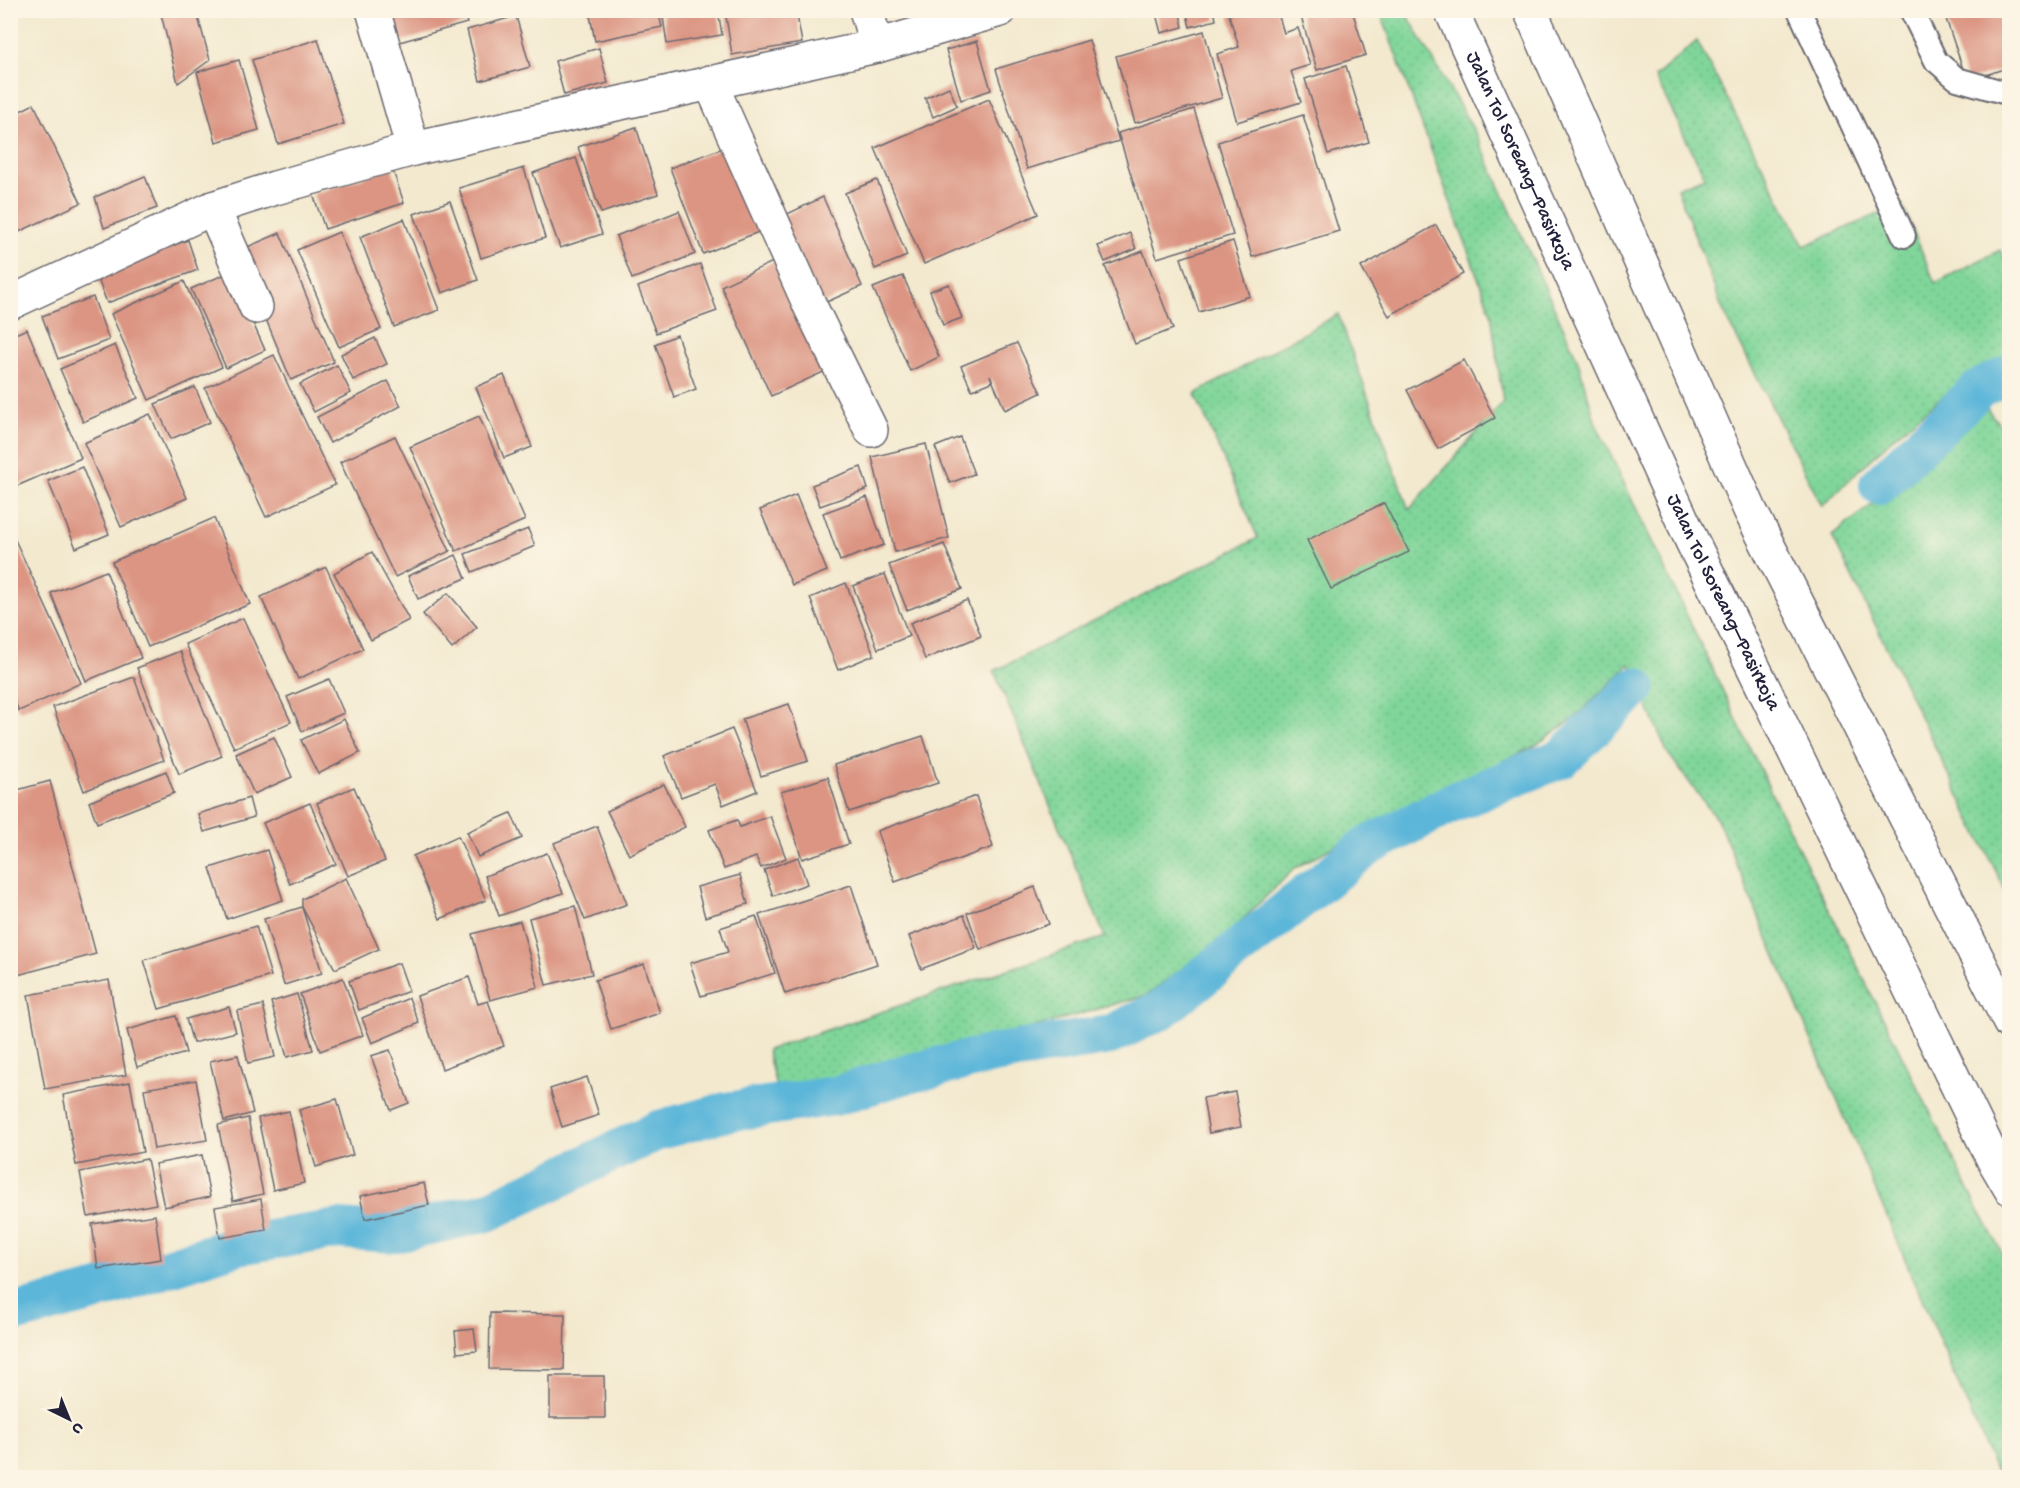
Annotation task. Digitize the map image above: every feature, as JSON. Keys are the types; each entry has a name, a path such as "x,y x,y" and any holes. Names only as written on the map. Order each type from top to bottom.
{"main road":[{"path":"373,10 413,149"},
{"path":"866,10 876,46"},
{"path":"10,303 213,208 413,149 567,117 710,82 876,46 1000,10"},
{"name":"Jalan Tol Soreang–Pasirkoja","path":"1451,10 1690,539 1977,1127 2010,1188"},
{"path":"1530,10 1750,510 2010,1023"},
{"path":"710,82 812,308 871,430"},
{"path":"213,208 256,307"}],"lane":[{"path":"1798,10 1904,236"},
{"path":"1911,10 1936,61 1957,79 2010,94"}],"green space":[{"path":"1380,11 1405,11 1476,134 1577,358 1596,424 1779,809 2009,1266 2009,1472 1998,1477 1718,821 1667,752 1630,664 1573,719 1533,747 1385,818 1295,868 1231,931 1147,995 982,1042 777,1091 767,1050 1105,937 994,671 1258,538 1195,394 1338,314 1409,510 1503,402 1491,313"},
{"path":"1697,41 1804,246 1902,204 1935,283 2000,250 2009,268 2009,353 1965,378 1896,435 1822,506 1722,308 1677,188 1705,177 1655,77"},
{"path":"1985,406 2009,437 2009,898 1832,536 1905,479"}],"building":[{"path":"160,10 196,10 210,60 178,83"},
{"path":"387,10 463,10 467,23 396,43"},
{"path":"589,10 658,10 662,27 595,41"},
{"path":"662,10 718,10 722,35 667,44"},
{"path":"725,10 796,10 802,43 732,55"},
{"path":"1155,10 1179,10 1183,27 1161,33"},
{"path":"1186,10 1214,10 1216,20 1190,27"},
{"path":"1244,10 1277,10 1284,33 1298,28 1310,65 1291,71 1301,102 1237,122 1217,54 1239,47 1229,15"},
{"path":"1299,10 1352,10 1366,55 1317,70"},
{"path":"1943,10 2010,10 2010,67 1967,81"},
{"path":"516,16 530,67 480,81 467,30"},
{"path":"1204,31 1222,98 1135,123 1116,56"},
{"path":"318,39 344,124 278,144 252,60"},
{"path":"1089,40 1119,141 1027,169 996,69"},
{"path":"977,41 991,90 961,100 946,50"},
{"path":"599,48 608,83 564,95 555,61"},
{"path":"239,60 259,130 216,142 197,72"},
{"path":"1346,66 1369,142 1328,154 1305,79"},
{"path":"949,87 957,106 933,117 925,98"},
{"path":"989,99 1038,214 924,264 875,148"},
{"path":"34,104 81,203 10,236 10,116"},
{"path":"1194,109 1233,235 1157,258 1118,133"},
{"path":"1303,115 1339,231 1252,257 1218,142"},
{"path":"636,127 658,194 601,213 578,147"},
{"path":"728,146 761,231 703,254 670,168"},
{"path":"576,158 602,234 560,248 533,173"},
{"path":"392,168 404,203 325,229 313,194"},
{"path":"524,168 545,238 481,258 459,188"},
{"path":"145,176 157,208 104,228 95,197"},
{"path":"877,180 907,256 875,269 845,193"},
{"path":"823,197 862,286 820,305 781,217"},
{"path":"450,201 478,280 442,293 414,214"},
{"path":"679,211 695,254 632,279 616,236"},
{"path":"404,219 439,310 394,327 360,237"},
{"path":"1436,225 1463,274 1389,316 1361,267"},
{"path":"339,232 381,329 339,347 297,250"},
{"path":"280,233 334,362 291,380 238,251"},
{"path":"1130,233 1136,249 1105,262 1098,246"},
{"path":"188,240 198,270 107,303 96,274"},
{"path":"1233,241 1250,296 1199,312 1181,258"},
{"path":"1143,251 1173,329 1135,344 1105,266"},
{"path":"777,260 828,370 771,396 721,286"},
{"path":"700,264 717,311 656,333 638,287"},
{"path":"230,272 265,350 226,368 191,289"},
{"path":"903,276 939,357 910,371 873,288"},
{"path":"184,281 222,367 149,400 111,314"},
{"path":"949,284 962,318 943,325 930,291"},
{"path":"93,297 109,340 58,359 42,316"},
{"path":"27,329 81,458 10,489 10,336"},
{"path":"677,335 696,389 674,397 655,344"},
{"path":"375,338 387,364 353,380 341,354"},
{"path":"1017,343 1041,393 1005,410 990,375 992,382 972,390 961,366"},
{"path":"115,345 138,398 83,422 60,369"},
{"path":"274,355 335,485 266,517 205,388"},
{"path":"1464,360 1495,418 1438,449 1407,390"},
{"path":"337,365 351,393 314,412 300,384"},
{"path":"504,375 532,447 504,458 476,387"},
{"path":"388,381 401,406 330,443 317,417"},
{"path":"195,387 210,422 171,439 155,404"},
{"path":"150,414 187,498 121,527 84,443"},
{"path":"479,416 525,520 456,551 410,447"},
{"path":"395,436 450,551 395,577 340,462"},
{"path":"960,437 974,474 950,483 935,447"},
{"path":"926,444 949,538 895,552 872,457"},
{"path":"82,467 109,534 76,548 48,481"},
{"path":"861,467 868,489 820,506 812,485"},
{"path":"796,495 827,571 792,585 760,510"},
{"path":"867,497 884,545 840,561 823,513"},
{"path":"1384,503 1409,552 1331,589 1307,540"},
{"path":"214,518 250,604 148,647 112,562"},
{"path":"10,529 81,683 19,711 10,691"},
{"path":"528,529 535,546 472,572 465,554"},
{"path":"944,544 962,589 907,610 889,565"},
{"path":"372,552 409,620 371,640 334,573"},
{"path":"456,555 466,578 418,599 408,576"},
{"path":"326,567 363,649 298,679 261,597"},
{"path":"106,571 141,658 86,681 51,593"},
{"path":"885,574 909,636 878,649 853,586"},
{"path":"846,583 874,655 838,670 810,598"},
{"path":"448,593 477,627 452,649 423,614"},
{"path":"967,600 981,636 925,659 910,623"},
{"path":"243,618 291,722 234,748 185,644"},
{"path":"180,651 222,756 179,774 137,668"},
{"path":"134,677 164,760 84,791 53,707"},
{"path":"329,679 344,713 302,731 287,697"},
{"path":"789,704 808,761 761,776 742,719"},
{"path":"344,719 360,753 318,774 301,740"},
{"path":"732,729 757,791 723,805 715,784 681,797 664,756"},
{"path":"923,736 938,783 849,812 834,765"},
{"path":"274,737 292,777 254,794 236,754"},
{"path":"166,771 174,793 97,823 89,802"},
{"path":"828,777 849,844 802,859 781,792"},
{"path":"50,781 96,954 10,977 10,792"},
{"path":"664,784 685,827 629,855 607,811"},
{"path":"354,787 385,861 348,876 317,803"},
{"path":"976,796 993,847 895,882 877,831"},
{"path":"249,798 254,817 204,832 198,814"},
{"path":"310,803 336,864 290,884 263,823"},
{"path":"511,813 522,838 478,857 467,832"},
{"path":"770,816 786,858 761,868 756,857 724,869 709,830 737,820 740,827"},
{"path":"597,826 627,904 585,920 554,843"},
{"path":"458,836 486,900 440,919 413,856"},
{"path":"267,850 283,900 227,919 210,868"},
{"path":"547,853 563,893 499,916 485,876"},
{"path":"798,857 807,884 773,896 764,870"},
{"path":"740,875 748,904 705,917 697,887"},
{"path":"346,878 379,949 335,969 302,907 302,899"},
{"path":"851,885 877,964 785,994 759,915"},
{"path":"1035,887 1049,924 980,950 967,913"},
{"path":"575,906 592,974 546,985 529,918"},
{"path":"302,907 322,973 284,985 264,919"},
{"path":"964,915 976,948 921,969 909,936"},
{"path":"756,916 775,973 701,996 690,963 728,952 720,928"},
{"path":"520,921 538,987 490,1000 472,934"},
{"path":"256,926 271,976 159,1009 144,960"},
{"path":"399,963 409,991 359,1010 349,981"},
{"path":"644,964 660,1013 611,1029 595,980"},
{"path":"469,977 478,1004 488,1001 504,1046 442,1069 417,996"},
{"path":"343,978 363,1035 320,1051 300,994"},
{"path":"109,980 126,1075 45,1089 28,995"},
{"path":"297,994 313,1050 287,1057 271,1002"},
{"path":"409,998 419,1023 372,1043 362,1018"},
{"path":"263,1005 275,1057 248,1063 237,1011"},
{"path":"229,1007 236,1032 193,1043 186,1019"},
{"path":"176,1016 186,1053 137,1067 127,1030"},
{"path":"390,1050 409,1103 391,1110 371,1056"},
{"path":"238,1055 253,1113 224,1121 210,1061"},
{"path":"587,1077 599,1115 562,1127 550,1089"},
{"path":"196,1080 207,1140 154,1149 144,1089"},
{"path":"130,1082 143,1152 76,1165 63,1095"},
{"path":"1235,1092 1241,1127 1209,1133 1203,1098"},
{"path":"337,1099 353,1155 316,1167 299,1110"},
{"path":"289,1111 304,1183 273,1190 258,1118"},
{"path":"248,1118 263,1194 233,1201 218,1125"},
{"path":"202,1155 210,1197 164,1207 155,1164"},
{"path":"147,1159 156,1204 88,1217 80,1172"},
{"path":"424,1183 429,1205 365,1219 360,1196"},
{"path":"261,1199 266,1230 220,1238 215,1207"},
{"path":"155,1215 161,1259 98,1269 92,1224"},
{"path":"490,1313 565,1314 564,1370 489,1369"},
{"path":"474,1329 477,1351 457,1353 455,1331"},
{"path":"550,1376 604,1376 605,1418 550,1418"}],"waterway":[{"path":"1879,485 1979,389 2010,374"},
{"path":"10,1314 87,1294 238,1245 338,1229 395,1233 487,1212 659,1130 726,1112 835,1096 903,1075 993,1054 1110,1035 1161,1010 1366,847 1456,801 1562,758 1636,687"}]}
